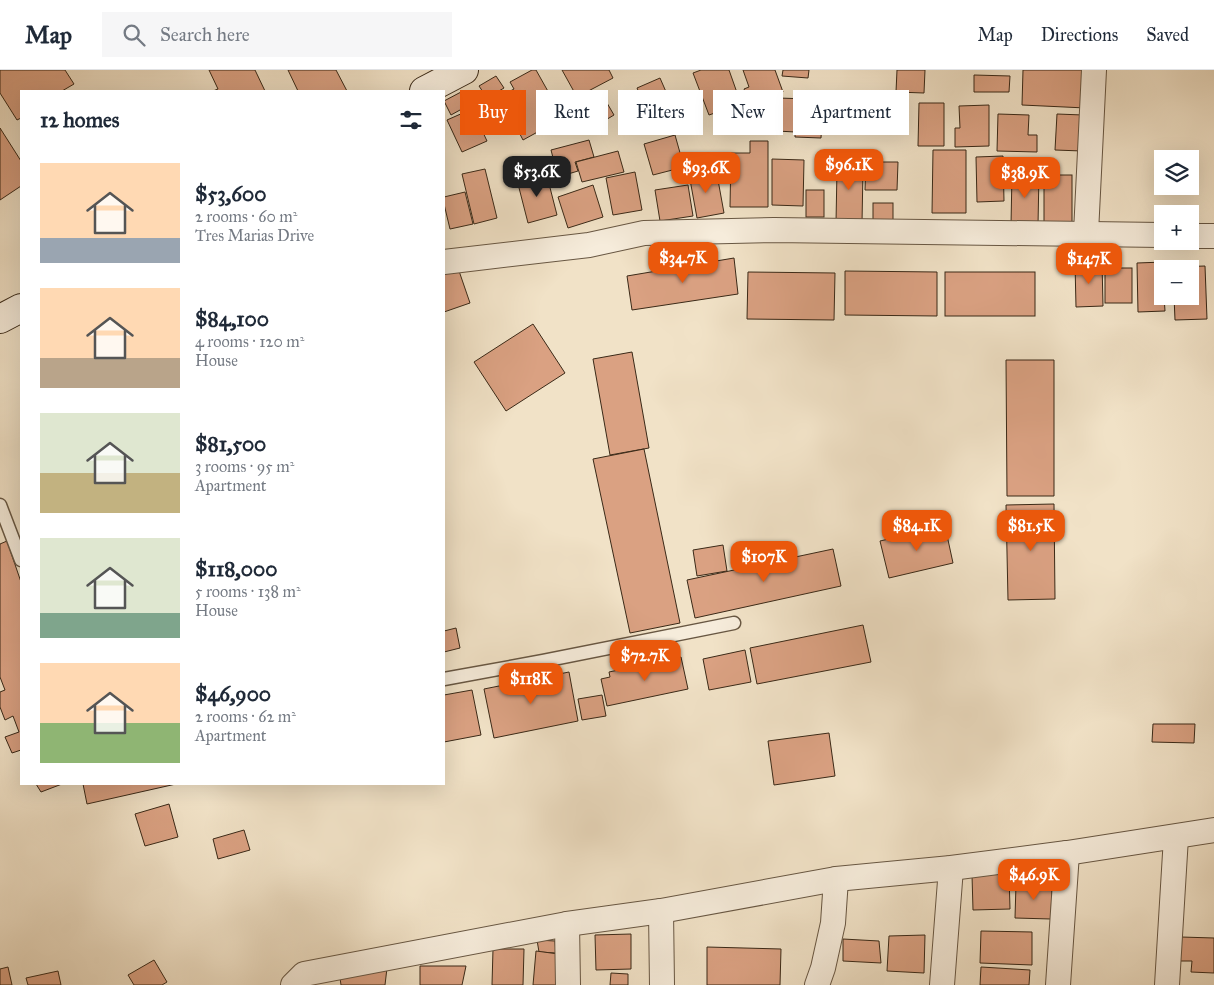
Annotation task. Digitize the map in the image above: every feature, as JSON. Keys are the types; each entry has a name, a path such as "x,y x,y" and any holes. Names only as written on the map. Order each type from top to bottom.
{"main road":[{"path":"426,90 464,70"},
{"path":"0,319 20,309"}],"street":[{"path":"1086,233 1094,70"},
{"path":"445,262 589,245 644,233 774,230 1154,235"},
{"path":"1199,236 1214,236"},
{"path":"293,985 304,974 567,924 660,911 836,879 951,868 1068,853 1214,830"},
{"path":"1167,985 1176,837"},
{"path":"1058,985 1068,853"},
{"path":"942,985 951,868"},
{"path":"816,985 823,968 832,923 836,879"},
{"path":"660,911 662,985"},
{"path":"567,924 568,985"}],"lane":[{"path":"0,505 20,557"},
{"path":"445,679 734,623"}],"building":[{"path":"0,70 65,70 74,84 64,90 20,90 20,118 17,120 0,93"},
{"path":"209,70 255,70 265,90 216,90 218,89"},
{"path":"288,70 336,70 346,90 298,90"},
{"path":"532,70 536,70 547,90 536,90 536,133 523,140 520,135 526,135 526,90 512,90 514,89 510,82"},
{"path":"562,70 609,70 613,78 590,90 573,90"},
{"path":"701,70 729,70 736,90 713,90 713,114 709,115 703,99 703,90 699,90 693,73"},
{"path":"743,70 775,70 782,90 744,90 749,87"},
{"path":"783,70 809,70 808,78 782,76"},
{"path":"897,70 925,70 924,93 896,90"},
{"path":"1023,70 1087,70 1086,108 1022,105"},
{"path":"974,75 1010,76 1009,92 974,92"},
{"path":"496,76 504,88 501,90 482,90 479,86"},
{"path":"660,78 665,90 638,90 637,88"},
{"path":"460,93 460,110 451,115 445,100"},
{"path":"783,98 793,98 793,132 783,131"},
{"path":"919,103 944,103 944,146 918,146"},
{"path":"608,105 614,115 608,119"},
{"path":"989,105 989,146 955,147 955,128 960,128 959,106"},
{"path":"460,114 460,135 484,135 487,141 462,152 447,120"},
{"path":"998,114 1029,115 1028,135 1037,135 1037,152 997,151"},
{"path":"1057,114 1083,115 1082,151 1055,150"},
{"path":"0,128 20,159 20,187 0,200"},
{"path":"675,135 684,167 653,175 644,144"},
{"path":"795,135 821,135 821,138 795,137"},
{"path":"589,140 594,157 575,162 578,171 558,177 551,150"},
{"path":"750,141 768,141 768,207 730,207 731,153 750,153"},
{"path":"933,150 966,150 966,213 932,213"},
{"path":"618,151 624,172 582,182 576,162"},
{"path":"841,155 858,156 858,169 863,169 862,223 836,223 837,169 841,169"},
{"path":"1003,156 1004,201 977,202 976,157"},
{"path":"772,159 804,160 803,206 772,205"},
{"path":"866,162 898,162 897,190 865,190"},
{"path":"485,169 497,218 474,224 462,174"},
{"path":"716,169 724,213 697,218 689,174"},
{"path":"546,172 557,215 528,223 517,180"},
{"path":"635,172 642,210 613,215 606,178"},
{"path":"1012,173 1039,173 1038,225 1011,225"},
{"path":"1044,175 1072,175 1072,225 1044,225"},
{"path":"593,185 603,217 568,228 558,197"},
{"path":"688,185 693,216 660,221 655,190"},
{"path":"806,190 824,190 824,217 806,217"},
{"path":"465,192 473,224 450,229 445,208 445,197"},
{"path":"873,203 893,203 893,223 873,223"},
{"path":"734,258 738,294 632,310 627,276"},
{"path":"1102,262 1103,306 1076,307 1075,263"},
{"path":"1154,262 1154,305 1165,305 1165,311 1138,312 1137,263"},
{"path":"1199,266 1205,266 1207,319 1175,320 1174,305 1199,305"},
{"path":"458,268 470,303 445,312 445,273"},
{"path":"1105,268 1132,268 1132,303 1105,303"},
{"path":"845,271 937,272 937,316 845,315"},
{"path":"748,272 835,273 834,320 747,319"},
{"path":"945,272 1035,272 1035,316 945,316"},
{"path":"533,324 565,373 506,411 474,362"},
{"path":"632,352 649,448 610,455 593,359"},
{"path":"1006,360 1054,360 1054,496 1007,496"},
{"path":"644,449 680,623 630,633 593,459"},
{"path":"1054,504 1055,599 1008,600 1006,505"},
{"path":"945,526 953,563 889,578 880,541"},
{"path":"7,541 20,579 20,750 12,753 5,737 19,732 13,716 5,720 0,707 0,692 5,690 0,677 0,544"},
{"path":"723,545 727,571 697,576 693,550"},
{"path":"833,549 841,586 695,618 687,580"},
{"path":"863,625 871,662 757,684 750,648"},
{"path":"456,628 460,648 445,652 445,631"},
{"path":"745,650 751,682 709,690 703,659"},
{"path":"681,657 688,689 607,706 601,679 610,677 609,672"},
{"path":"569,672 578,721 494,738 484,689"},
{"path":"472,690 481,735 445,742 445,695"},
{"path":"602,695 606,716 582,720 578,699"},
{"path":"1153,724 1195,724 1194,743 1152,742"},
{"path":"829,733 835,776 774,785 768,741"},
{"path":"37,785 59,785 41,792"},
{"path":"83,785 172,785 87,804"},
{"path":"169,804 178,837 145,846 135,814"},
{"path":"244,830 250,850 218,859 213,839"},
{"path":"1009,874 1010,909 973,910 972,875"},
{"path":"1016,884 1052,885 1051,919 1015,918"},
{"path":"981,931 1032,932 1032,965 980,963"},
{"path":"631,934 631,969 596,970 595,935"},
{"path":"925,935 924,973 887,971 889,936"},
{"path":"1181,937 1214,938 1214,973 1191,972 1192,961 1180,961"},
{"path":"843,939 879,941 881,963 843,961"},
{"path":"537,940 555,941 556,953 539,952"},
{"path":"707,947 781,949 780,985 707,985"},
{"path":"493,949 524,949 523,985 492,985"},
{"path":"536,951 566,955 563,985 533,985"},
{"path":"154,960 167,982 162,985 134,985 128,975"},
{"path":"420,966 466,966 462,985 420,985"},
{"path":"8,967 12,985 0,985 0,969"},
{"path":"981,967 1030,970 1029,985 980,985"},
{"path":"387,968 385,985 341,985 340,978"},
{"path":"58,971 61,985 28,985 26,978"},
{"path":"611,973 628,974 628,985 610,985"}]}
